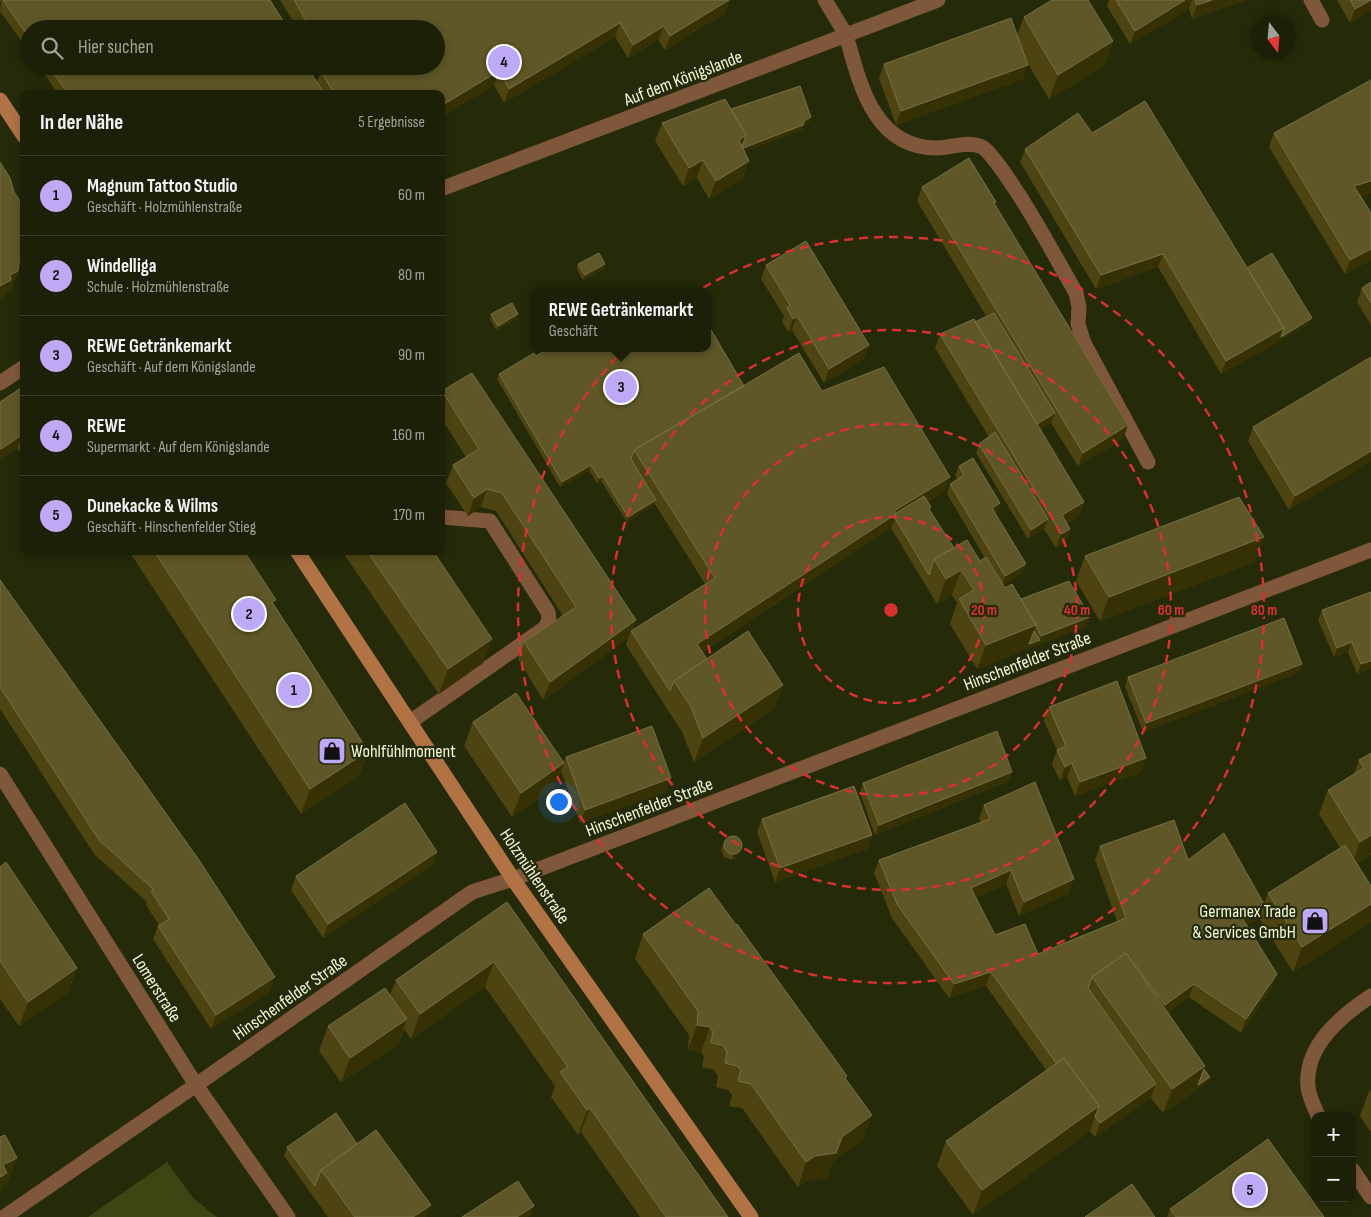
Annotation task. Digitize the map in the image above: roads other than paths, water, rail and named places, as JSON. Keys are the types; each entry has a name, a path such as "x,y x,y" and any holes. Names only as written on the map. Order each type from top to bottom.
{"street":[{"path":"825,0 846,35 856,73 867,100 883,125 894,135 909,144 938,148 968,144 982,147 995,160 1012,184 1076,294 1079,307 1078,324 1084,343 1148,462"},
{"name":"Auf dem Königslande","path":"445,187 938,0"},
{"path":"1310,0 1322,20"},
{"path":"0,100 20,130"},
{"path":"0,383 20,370"},
{"path":"410,722 545,628 549,620 548,612 490,521 445,517"},
{"name":"Hinschenfelder Straße","path":"4,1217 472,892 513,879 1371,550"},
{"name":"Holzmühlenstraße","path":"300,555 513,879 751,1217"},
{"name":"Lomerstraße","path":"0,774 196,1085 288,1217"},
{"path":"1316,1112 1308,1086 1310,1067 1318,1046 1349,1010 1371,996"},
{"path":"1356,1176 1371,1197"}],"place":[{"name":"REWE","path":"504,62"},
{"name":"REWE Getränkemarkt","path":"621,387"},
{"name":"Windelliga","path":"249,614"},
{"name":"Magnum Tattoo Studio","path":"294,690"},
{"name":"Wohlfühlmoment","path":"332,751"},
{"name":"Germanex Trade & Services GmbH","path":"1315,921"},
{"name":"Dunekacke & Wilms","path":"1250,1190"}]}
